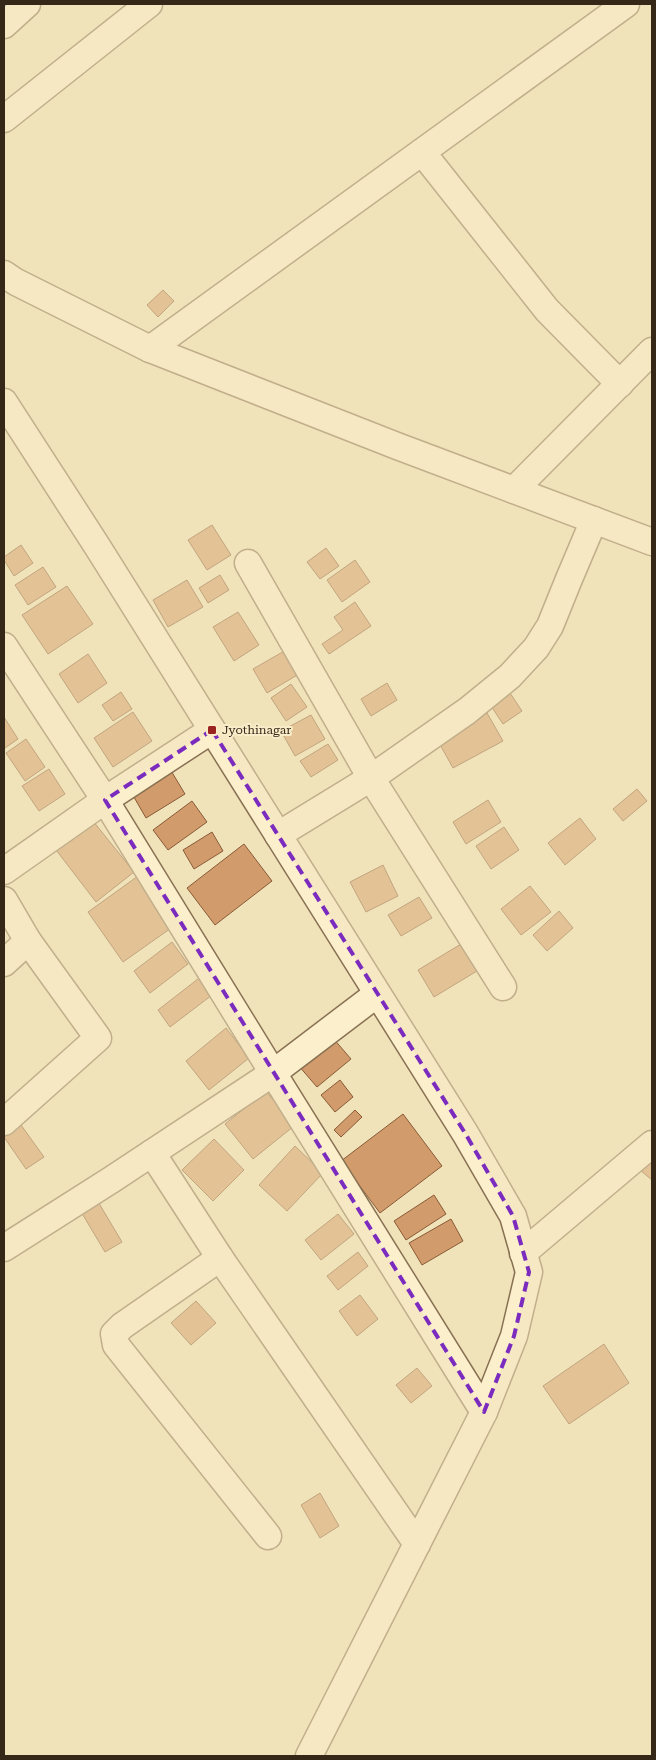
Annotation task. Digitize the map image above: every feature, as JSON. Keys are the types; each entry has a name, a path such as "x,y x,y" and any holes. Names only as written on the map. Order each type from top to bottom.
{"street":[{"path":"4,24 27,4"},
{"path":"4,120 149,4"},
{"path":"150,349 626,4"},
{"path":"422,152 547,310 620,384"},
{"path":"4,274 16,282 150,349 397,446 652,542"},
{"path":"514,490 652,351"},
{"path":"4,402 97,546 465,1133 513,1216 529,1272 514,1336 484,1412 309,1756"},
{"path":"278,836 370,778 467,711 510,676 536,648 550,626 594,520"},
{"path":"248,563 370,778 503,987"},
{"path":"4,646 106,800 273,1074 484,1412"},
{"path":"4,871 106,800 212,730"},
{"path":"4,900 28,941 98,1038 4,1122"},
{"path":"4,963 28,941"},
{"path":"4,1248 273,1074 377,994"},
{"path":"524,1253 652,1144"},
{"path":"152,1153 220,1258 417,1544"},
{"path":"220,1258 122,1326 114,1334 116,1345 268,1536"}],"highlighted area":[{"path":"212,730 465,1133 513,1216 529,1272 514,1336 484,1412 105,800"}],"building":[{"path":"163,290 174,301 158,317 147,305"},
{"path":"212,525 231,555 207,570 188,540"},
{"path":"21,545 33,563 14,576 4,557"},
{"path":"326,548 339,566 320,579 307,562"},
{"path":"355,560 370,582 342,602 327,580"},
{"path":"43,567 56,587 28,605 15,585"},
{"path":"220,575 229,590 208,603 199,588"},
{"path":"187,580 203,607 168,627 153,600"},
{"path":"67,586 93,624 48,654 22,615"},
{"path":"355,602 371,626 329,654 322,644 343,630 334,617"},
{"path":"238,612 259,645 234,661 213,627"},
{"path":"286,650 299,674 267,693 253,669"},
{"path":"88,654 107,683 78,703 59,674"},
{"path":"387,683 397,700 371,716 361,699"},
{"path":"291,684 307,707 286,721 271,698"},
{"path":"121,692 132,709 113,721 102,705"},
{"path":"510,693 522,711 503,724 491,706"},
{"path":"133,712 152,741 113,767 94,738"},
{"path":"487,713 503,741 453,768 438,741"},
{"path":"311,715 325,739 295,756 281,731"},
{"path":"4,717 18,739 5,748 4,747"},
{"path":"26,739 45,767 25,781 6,753"},
{"path":"328,744 338,760 311,777 300,761"},
{"path":"49,769 65,794 39,811 22,786"},
{"path":"170,769 185,794 146,818 131,792"},
{"path":"637,789 647,801 623,821 613,809"},
{"path":"488,800 501,822 466,844 453,822"},
{"path":"192,801 207,822 168,850 153,830"},
{"path":"580,818 596,839 565,865 548,843"},
{"path":"93,821 134,872 96,902 53,846"},
{"path":"504,827 519,850 491,869 476,846"},
{"path":"212,832 223,851 194,869 183,850"},
{"path":"244,844 272,881 215,925 187,888"},
{"path":"383,865 398,896 366,912 350,882"},
{"path":"138,876 174,926 123,962 88,912"},
{"path":"530,886 551,912 521,935 501,909"},
{"path":"419,897 432,918 401,936 388,915"},
{"path":"559,911 573,928 547,951 533,935"},
{"path":"172,942 188,964 150,993 134,971"},
{"path":"461,944 477,971 434,997 418,970"},
{"path":"203,975 216,992 170,1027 158,1010"},
{"path":"226,1028 249,1058 209,1090 186,1061"},
{"path":"332,1037 351,1059 317,1087 298,1065"},
{"path":"340,1080 353,1097 335,1112 321,1095"},
{"path":"266,1091 294,1126 253,1159 225,1124"},
{"path":"355,1110 362,1117 341,1137 334,1130"},
{"path":"403,1114 442,1166 380,1213 341,1161"},
{"path":"21,1125 44,1157 26,1169 4,1137"},
{"path":"214,1139 244,1170 213,1201 182,1170"},
{"path":"295,1146 323,1173 287,1211 259,1185"},
{"path":"652,1156 652,1180 640,1170"},
{"path":"434,1195 446,1214 406,1240 394,1221"},
{"path":"97,1200 122,1242 105,1252 80,1210"},
{"path":"338,1214 354,1234 321,1260 305,1240"},
{"path":"451,1219 463,1241 422,1265 409,1243"},
{"path":"358,1252 368,1266 338,1290 327,1276"},
{"path":"360,1295 378,1319 357,1336 339,1311"},
{"path":"196,1301 216,1323 191,1345 171,1323"},
{"path":"604,1344 629,1383 569,1424 543,1386"},
{"path":"417,1368 432,1386 411,1403 396,1385"},
{"path":"320,1493 339,1526 320,1538 301,1505"}],"place":[{"name":"Jyothinagar","path":"212,730"}]}
